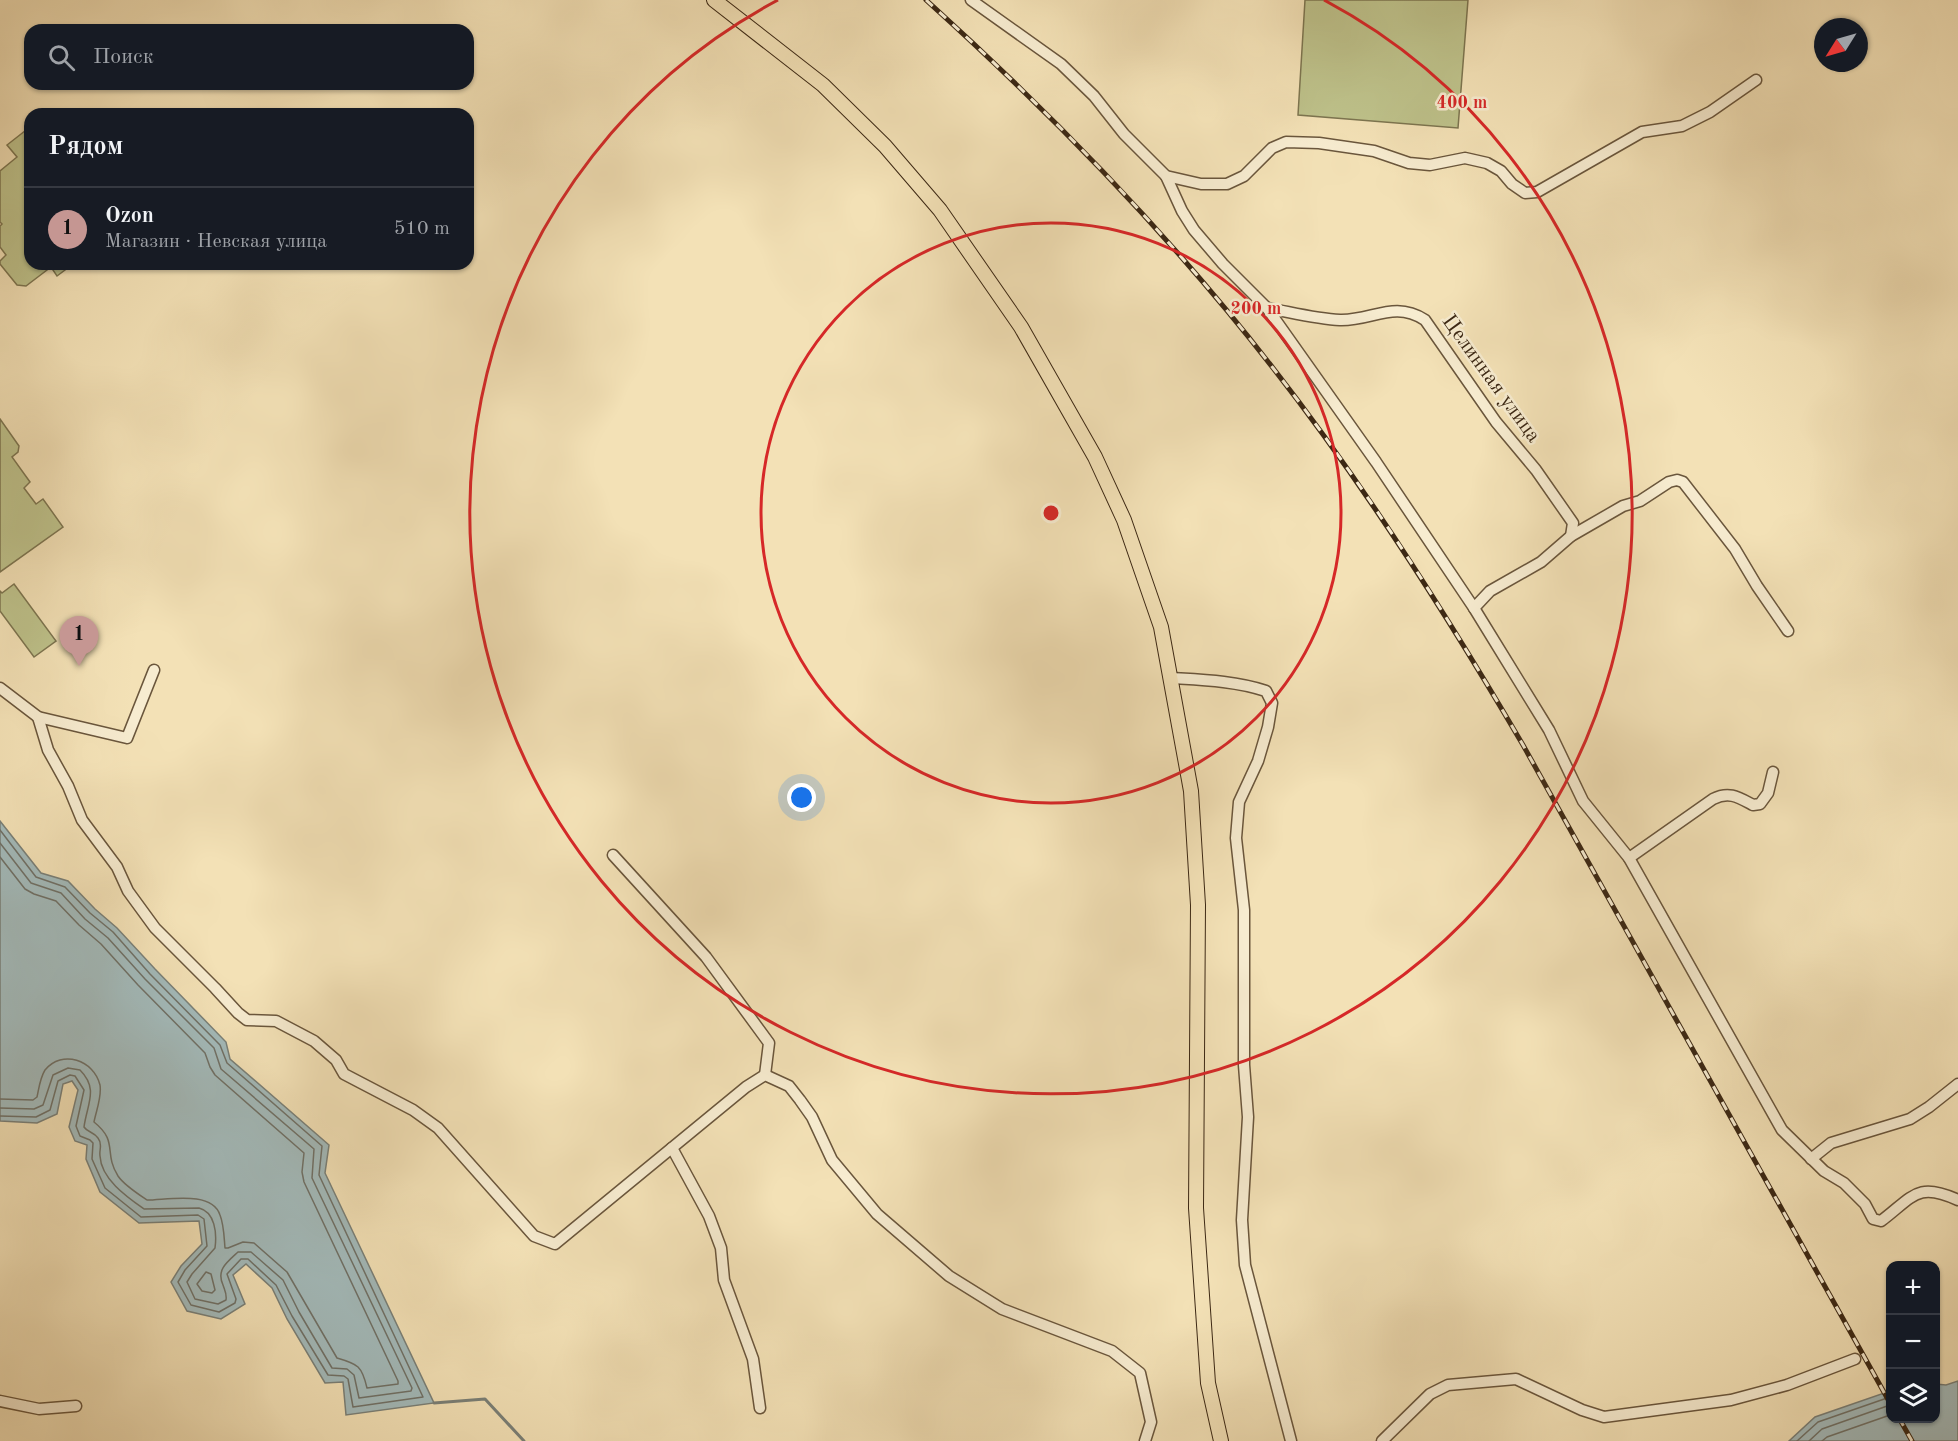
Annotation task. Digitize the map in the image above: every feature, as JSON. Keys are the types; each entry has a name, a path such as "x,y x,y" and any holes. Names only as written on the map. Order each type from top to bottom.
{"main road":[{"path":"714,0 823,85 885,146 940,210 1021,327 1095,457 1124,520 1161,627 1191,791 1198,904 1196,1208 1208,1383 1221,1441"}],"street":[{"path":"971,0 1061,64 1094,96 1124,134 1166,176 1182,211 1194,230 1222,264 1267,308 1376,462 1474,608 1549,730 1583,801 1629,858 1782,1130 1824,1171 1844,1183 1865,1204 1873,1219 1881,1221 1917,1194 1927,1190 1958,1200"},
{"path":"1166,176 1201,184 1227,184 1244,176 1272,148 1286,142 1319,143 1374,152 1409,163 1430,165 1465,158 1487,164 1501,171 1512,184 1525,193 1537,192 1642,132 1682,126 1710,112 1756,80"},
{"name":"Целинная улица","path":"1267,308 1341,320 1393,310 1414,313 1425,320 1496,422 1536,470 1573,523 1572,536"},
{"path":"1474,608 1490,591 1541,562 1572,536 1623,507 1640,501 1669,482 1677,480 1683,482 1735,549 1788,631"},
{"path":"0,688 38,717 127,738 154,670"},
{"path":"1170,678 1224,681 1251,686 1266,691 1272,703 1258,761 1239,802 1236,838 1244,910 1244,1043 1248,1117 1242,1220 1245,1265 1291,1441"},
{"path":"38,717 48,750 68,786 82,820 117,867 128,891 155,928 247,1020 276,1021 314,1041 336,1060 344,1074 413,1110 438,1128 534,1236 555,1244 746,1087 765,1076"},
{"path":"1629,858 1723,794 1739,797 1753,805 1760,804 1768,793 1773,771"},
{"path":"613,855 706,957 769,1043 765,1076"},
{"path":"765,1076 789,1086 812,1117 832,1160 877,1214 949,1276 1002,1309 1112,1351 1140,1373 1151,1422 1145,1441"},
{"path":"1811,1159 1831,1143 1910,1119 1958,1084"},
{"path":"672,1148 709,1216 721,1248 724,1280 753,1359 760,1408"},
{"path":"1382,1441 1430,1394 1448,1385 1516,1378 1582,1410 1604,1417 1731,1400 1787,1385 1855,1359"},
{"path":"0,1401 39,1409 76,1406"}],"green space":[{"path":"1305,0 1468,0 1458,128 1298,115"},
{"path":"24,132 24,270 47,270 26,286 17,285 0,264 6,255 0,247 0,226 2,224 0,222 0,171 17,157 7,145"},
{"path":"53,270 65,270 57,276"},
{"path":"0,419 19,446 18,452 12,457 30,482 24,488 36,504 43,499 63,527 0,572"},
{"path":"14,584 56,641 34,657 0,611 0,591 2,593"}],"water":[{"path":"0,821 41,873 68,881 117,928 226,1042 230,1059 329,1145 325,1173 434,1403 346,1415 343,1382 325,1383 287,1319 272,1288 246,1264 233,1275 245,1304 221,1319 187,1311 171,1282 181,1266 202,1244 199,1221 139,1223 100,1192 86,1159 87,1145 75,1141 69,1127 78,1090 72,1081 63,1084 57,1114 37,1123 0,1121"},
{"path":"1958,1381 1958,1441 1789,1441 1815,1417 1886,1392 1886,1423 1940,1423 1940,1384"}],"waterway":[{"path":"434,1403 485,1399 524,1441"}],"railway":[{"path":"926,0 1064,131 1193,270 1273,368 1373,505 1435,600 1523,745 1886,1396"},
{"path":"1902,1423 1912,1441"}],"place":[{"name":"Ozon","path":"79,666"}]}
